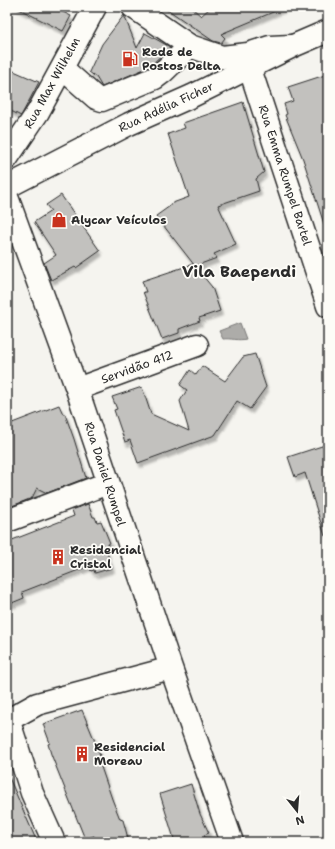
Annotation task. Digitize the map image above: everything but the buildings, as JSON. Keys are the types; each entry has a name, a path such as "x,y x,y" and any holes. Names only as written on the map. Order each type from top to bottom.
{"main road":[{"name":"Rua Max Wilhelm","path":"7,158 38,112 95,7"},
{"path":"133,7 190,46 222,57 248,54 270,47 293,46"},
{"name":"Rua Adélia Ficher","path":"7,187 90,143 192,96 249,66 328,32"},
{"path":"62,68 96,98 102,100 155,78 190,46"},
{"name":"Rua Emma Rumpel Bartel","path":"249,66 328,306"},
{"name":"Rua Daniel Rumpel","path":"7,197 77,389 171,668 232,842"},
{"name":"Servidão 412","path":"77,389 197,344"},
{"path":"7,520 108,483"},
{"path":"54,842 32,793 10,725 12,718 37,704 171,668"}],"shaded area":[{"path":"240,323 246,339 223,339 219,331"}],"place":[{"name":"Rede de Postos Delta","path":"130,59"},
{"name":"Alycar Veículos","path":"59,220"},
{"name":"Residencial Cristal","path":"58,557"},
{"name":"Residencial Moreau","path":"82,754"}],"district":[{"name":"Vila Baependi","path":"239,271"}]}
